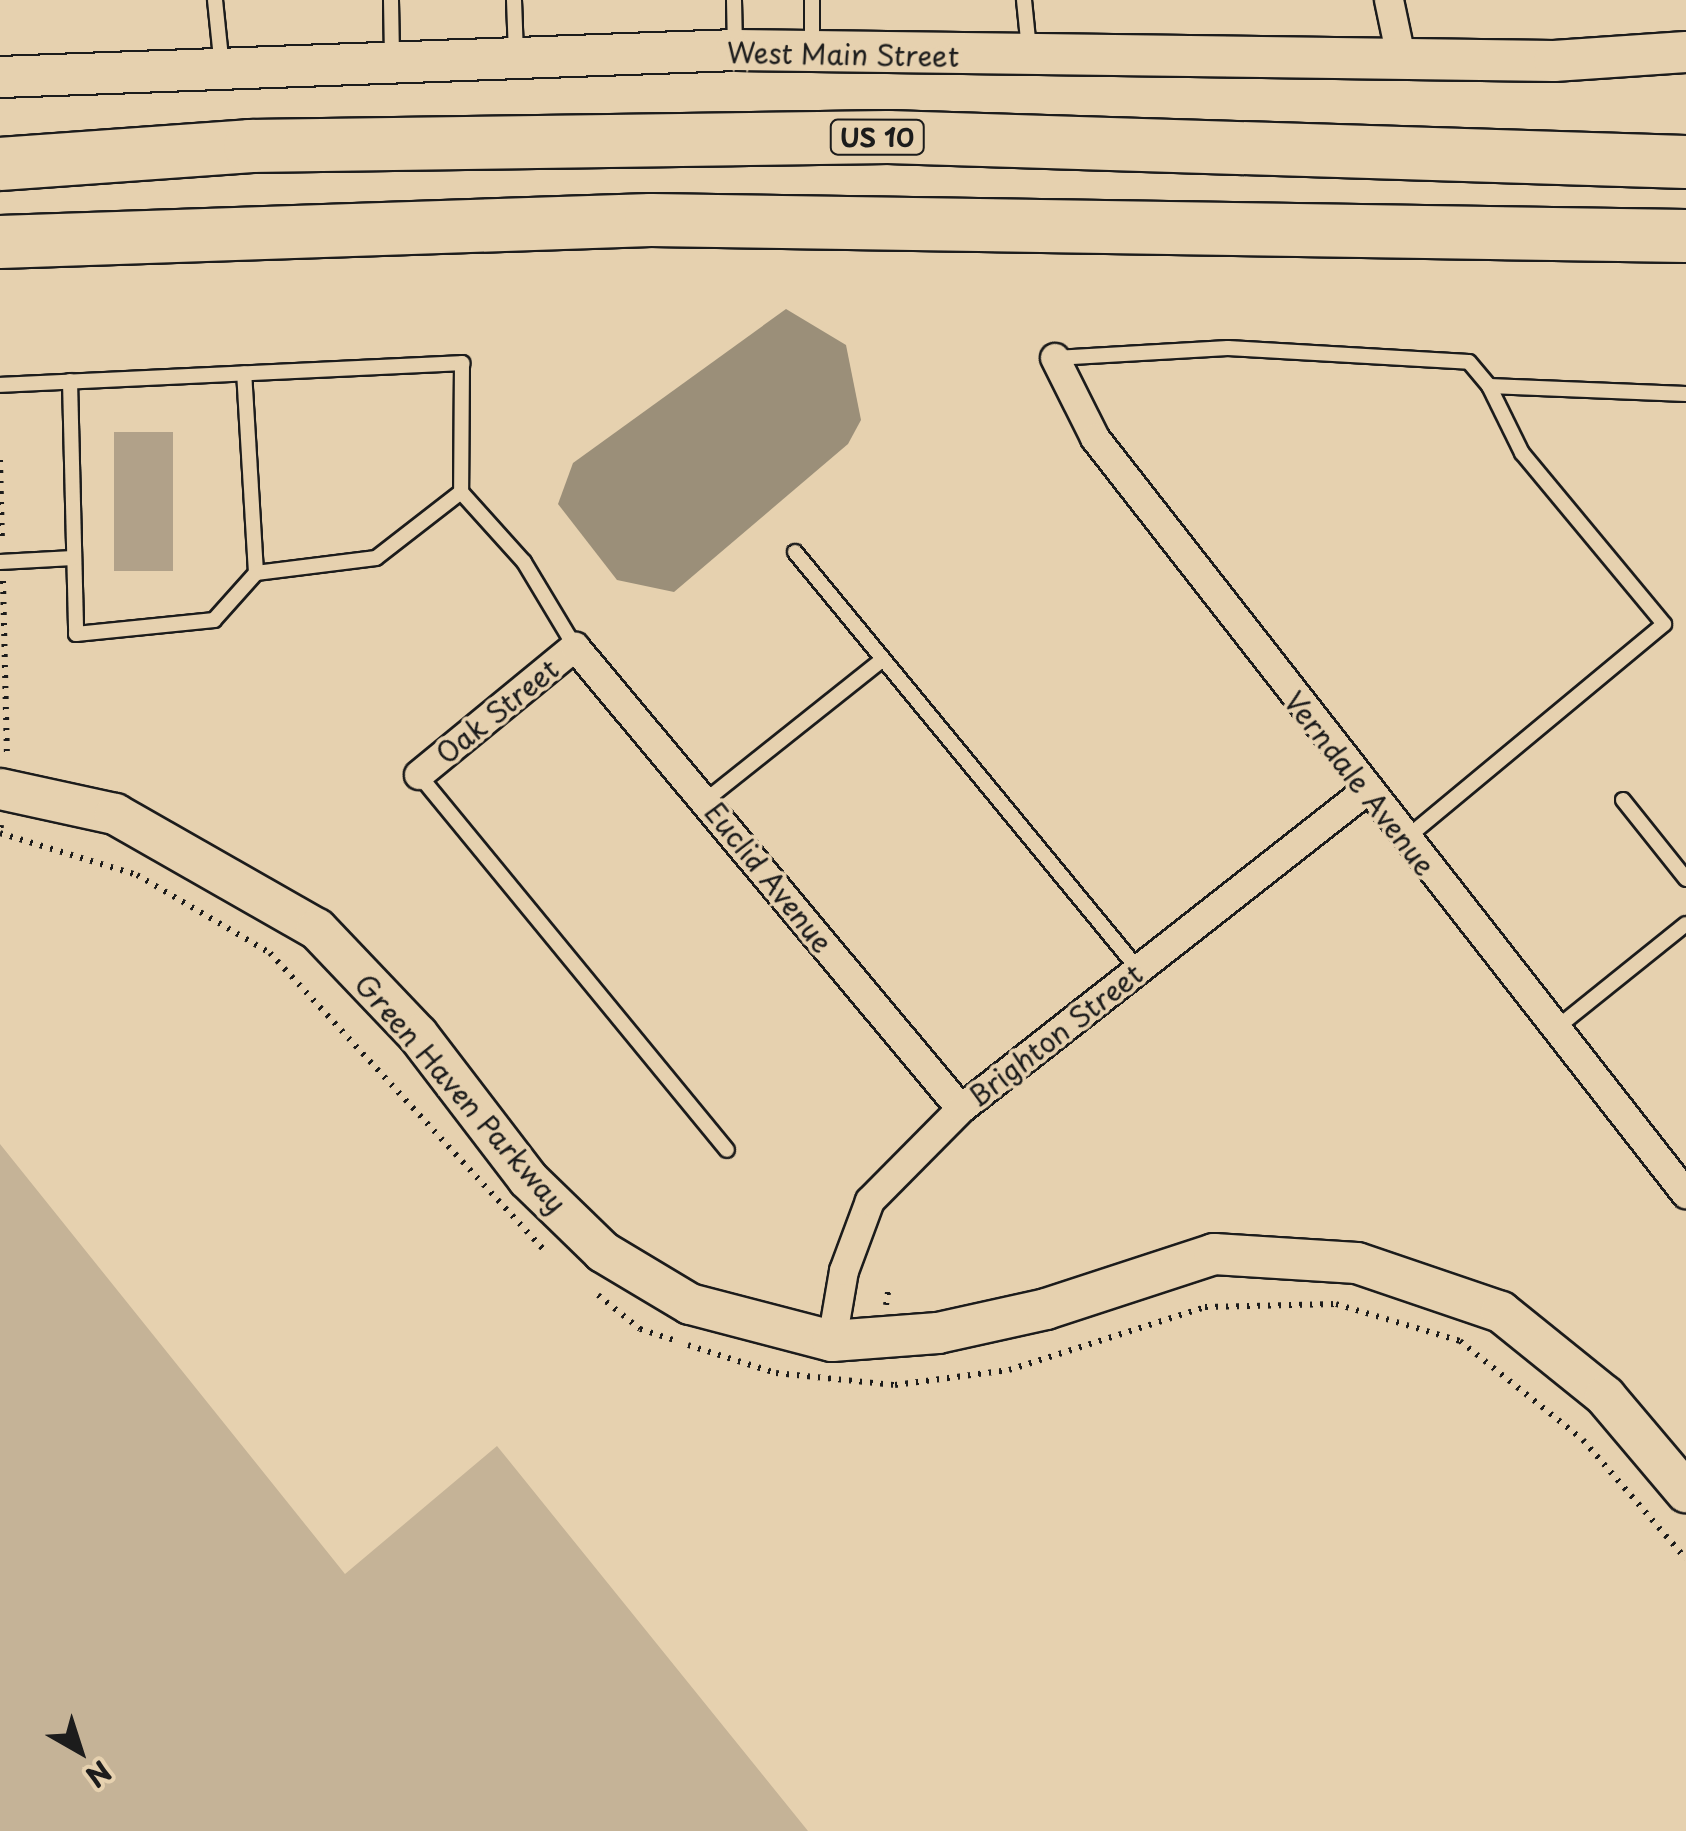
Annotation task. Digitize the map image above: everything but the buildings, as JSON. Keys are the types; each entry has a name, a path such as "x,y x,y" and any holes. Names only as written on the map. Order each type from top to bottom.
{"highway":[{"name":"US 10","path":"0,164 250,146 888,137 1686,162"},
{"path":"0,242 650,220 1686,236"}],"street":[{"path":"1388,0 1401,56"},
{"name":"West Main Street","path":"0,76 736,50 1031,59 1686,52"},
{"name":"Verndale Avenue","path":"1056,358 1095,438 1404,840 1686,1194"},
{"name":"Oak Street","path":"420,775 575,646"},
{"name":"Euclid Avenue","path":"575,646 960,1109"},
{"name":"Green Haven Parkway","path":"4,774 115,814 255,886 362,977 528,1179 603,1252 690,1304 832,1341 938,1333 1046,1309 1214,1254 1357,1264 1501,1312 1605,1396 1686,1492"},
{"name":"Brighton Street","path":"832,1341 844,1271 870,1201 960,1109 1366,791"}],"lane":[{"path":"215,0 222,69"},
{"path":"390,0 392,61"},
{"path":"514,0 516,55"},
{"path":"734,0 736,50"},
{"path":"812,0 812,52"},
{"path":"1024,0 1031,59"},
{"path":"1056,358 1228,348 1469,362 1489,386 1522,453 1664,624 1404,840"},
{"path":"0,384 462,363 461,492 524,562 575,646"},
{"path":"244,374 256,573"},
{"path":"70,381 76,634 214,620 256,573 376,558 461,492"},
{"path":"1489,386 1686,394"},
{"path":"795,552 880,661 1138,970"},
{"path":"1,562 73,558"},
{"path":"706,800 880,661"},
{"path":"420,775 727,1150"},
{"path":"1623,800 1686,879"},
{"path":"1553,1030 1686,924"}],"path":[{"path":"0,460 4,774"}],"shaded area":[{"path":"786,309 846,345 861,420 848,444 674,592 617,580 558,504 573,463"},
{"path":"0,1144 345,1574 497,1446 808,1831 0,1831"}]}
